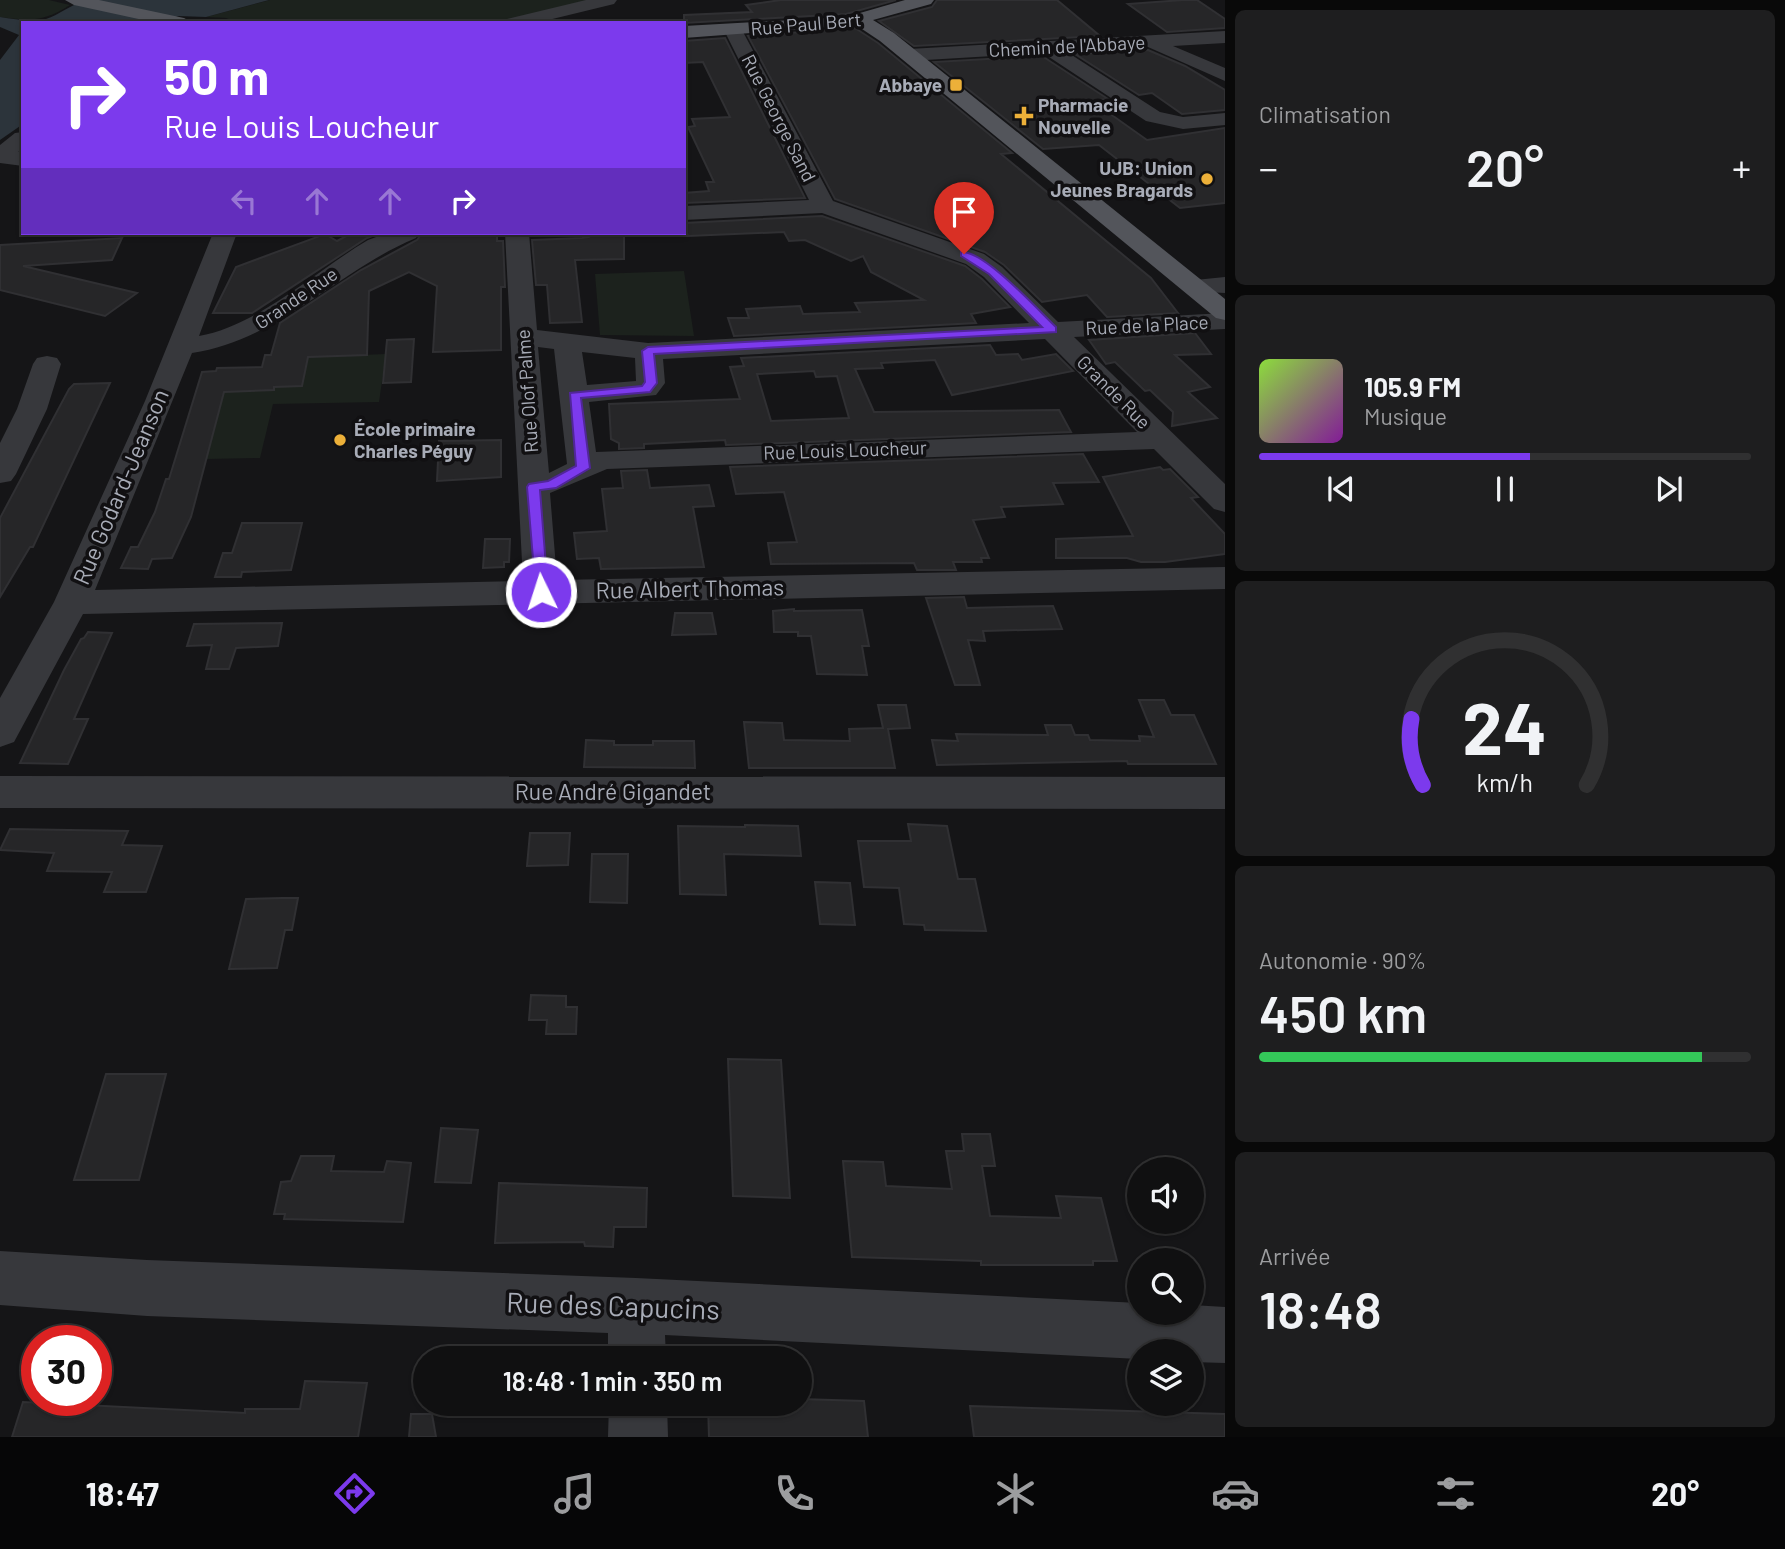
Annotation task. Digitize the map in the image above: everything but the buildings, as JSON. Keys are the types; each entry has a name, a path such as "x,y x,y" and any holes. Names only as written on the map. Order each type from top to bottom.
{"main road":[{"name":"Rue Paul Bert","path":"686,32 802,27 860,20 925,0"},
{"path":"78,1 176,21"},
{"path":"860,20 909,55 1225,312"}],"street":[{"path":"521,21 608,0"},
{"name":"Rue George Sand","path":"733,30 824,206"},
{"name":"Chemin de l'Abbaye","path":"909,55 1225,37"},
{"path":"1149,41 1225,75"},
{"path":"1047,47 1153,117 1183,123 1225,119"},
{"path":"21,140 2,154 6,158 21,159"},
{"name":"Grande Rue","path":"686,213 824,206 975,259 993,271 1225,502"},
{"name":"Rue Godard-Jeanson","path":"0,732 72,602 160,401 224,235"},
{"name":"Grande Rue","path":"179,348 205,346 257,326 368,249 402,235"},
{"name":"Rue Olof Palme","path":"517,235 541,592"},
{"path":"1194,286 1225,285"},
{"name":"Rue de la Place","path":"525,346 567,343 648,351 1225,321"},
{"path":"567,343 583,468"},
{"path":"574,395 646,389 651,383 648,351"},
{"path":"0,474 32,409 47,364"},
{"name":"Rue Louis Loucheur","path":"534,487 551,485 602,460 1162,440"},
{"name":"Rue Albert Thomas","path":"72,602 1225,578"},
{"name":"Rue André Gigandet","path":"0,792 1225,793"},
{"name":"Rue des Capucins","path":"0,1278 147,1287 636,1332 1225,1335"},
{"path":"638,1416 638,1437"}],"shaded area":[{"path":"0,0 49,0 70,5 52,15 20,19 0,17"},
{"path":"88,0 269,0 206,17 178,16 166,21 21,21 21,125 0,140 0,60 19,35 0,27 0,17 40,20"},
{"path":"270,0 600,0 513,21 233,21 206,17"},
{"path":"684,271 694,336 600,335 595,274"},
{"path":"386,354 379,402 273,404 260,458 206,459 224,392 302,386 308,357"}],"place":[{"name":"Abbaye","path":"956,85"},
{"name":"Pharmacie Nouvelle","path":"1024,116"},
{"name":"UJB: Union Jeunes Bragards","path":"1207,179"},
{"name":"École primaire Charles Péguy","path":"340,440"}],"route":[{"path":"541,592 534,487 551,485 565,475 583,468 574,395 637,392 646,389 651,383 648,351 1052,330 993,271 964,254"}]}
